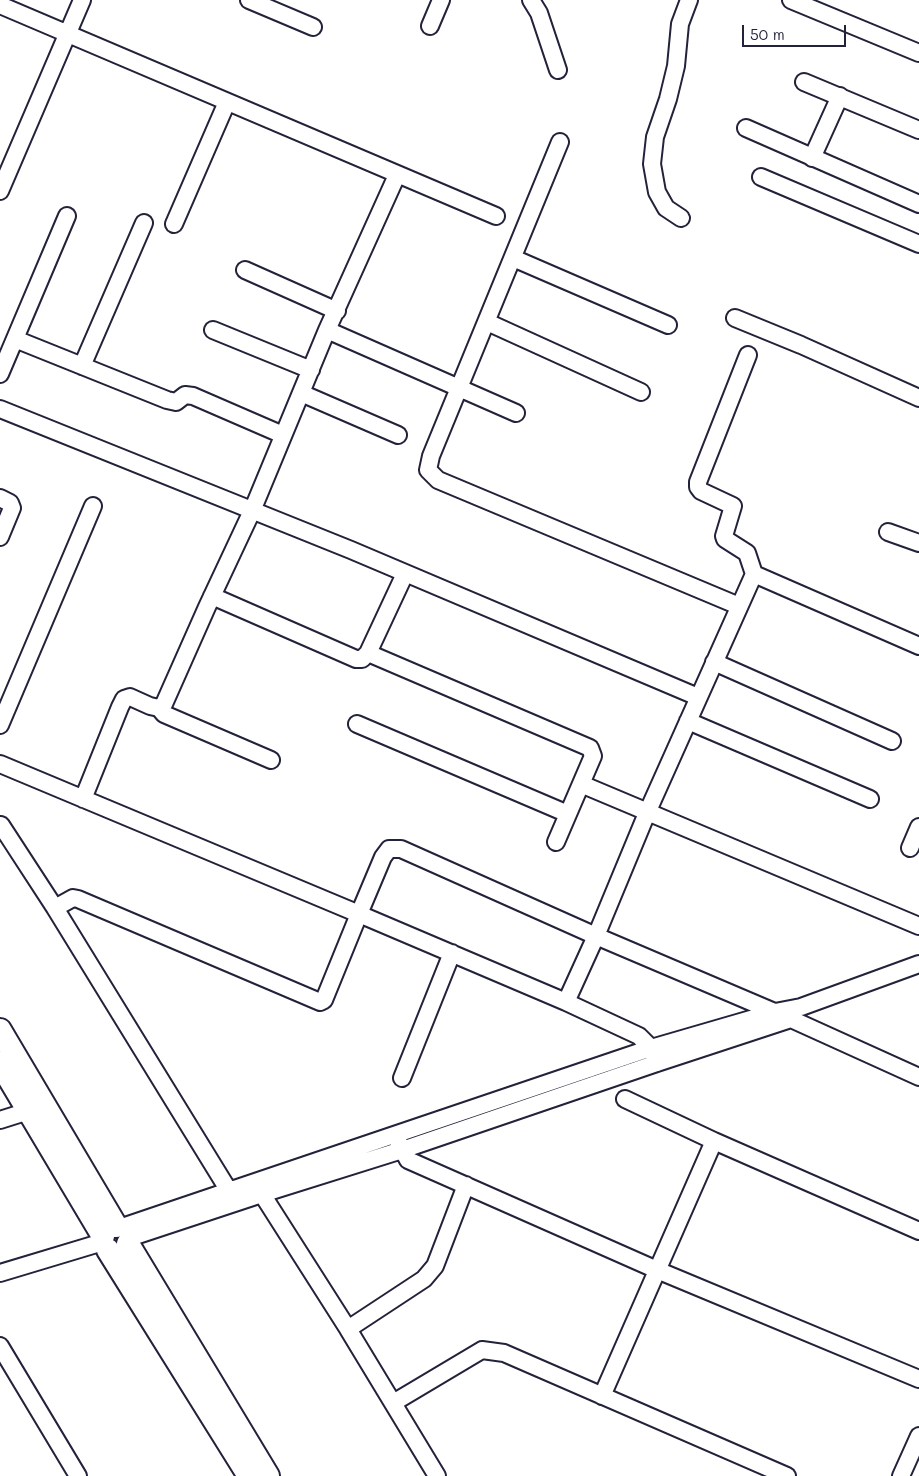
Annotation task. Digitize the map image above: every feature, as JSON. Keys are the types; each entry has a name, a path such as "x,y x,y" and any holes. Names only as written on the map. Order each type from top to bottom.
{"street":[{"path":"0,191 82,0"},
{"path":"248,0 313,27"},
{"path":"430,26 441,0"},
{"path":"531,0 539,13 558,70"},
{"path":"682,218 666,208 657,192 652,164 655,137 668,99 676,66 680,24 689,0"},
{"path":"791,0 919,53"},
{"path":"0,5 496,216"},
{"path":"804,82 919,130"},
{"path":"812,158 840,96"},
{"path":"174,224 228,102"},
{"path":"746,128 919,204"},
{"path":"560,142 431,456 428,470 438,480 739,606"},
{"path":"158,708 164,704 252,510 328,330 397,175"},
{"path":"761,177 919,244"},
{"path":"0,374 67,216"},
{"path":"82,366 144,223"},
{"path":"513,258 668,325"},
{"path":"245,270 337,311"},
{"path":"735,318 801,345 919,398"},
{"path":"486,322 641,392"},
{"path":"213,330 311,370"},
{"path":"328,330 516,413"},
{"path":"15,339 167,400 176,402 185,395 192,396 284,435"},
{"path":"566,1002 596,936 646,813 754,574 747,553 725,539 724,536 732,506 701,491 698,487 698,482 748,355"},
{"path":"301,393 398,435"},
{"path":"0,409 351,550 698,697"},
{"path":"0,498 10,503 12,508 0,537"},
{"path":"0,725 94,506"},
{"path":"888,532 919,543"},
{"path":"754,574 919,646"},
{"path":"212,596 356,659 362,659 368,654 403,578"},
{"path":"368,654 590,748 593,756 556,842"},
{"path":"714,662 892,741"},
{"path":"84,799 120,707 124,699 130,697 158,708 164,714 271,760"},
{"path":"688,721 870,799"},
{"path":"356,724 568,814"},
{"path":"0,764 566,1002 639,1036 654,1056"},
{"path":"581,784 646,813 919,926"},
{"path":"1,824 55,908 229,1191"},
{"path":"910,848 919,827"},
{"path":"55,908 73,898 78,899 320,1002 324,1000 383,857 389,849 401,849 596,936 775,1012 796,1013 919,1077"},
{"path":"402,1078 452,953"},
{"path":"0,1273 115,1238 259,1188 396,1135 796,1013 919,964"},
{"path":"115,1238 229,1191 259,1188 402,1150 775,1012"},
{"path":"0,1030 37,1109 115,1238 268,1476"},
{"path":"0,1063 37,1109"},
{"path":"625,1099 714,1142 919,1231"},
{"path":"1,1119 37,1109"},
{"path":"396,1135 408,1160 657,1270 919,1380"},
{"path":"602,1396 714,1142"},
{"path":"348,1329 424,1279 435,1266 466,1185"},
{"path":"259,1188 348,1329 437,1476"},
{"path":"115,1238 249,1476"},
{"path":"0,1346 78,1476"},
{"path":"393,1403 482,1350 504,1353 787,1476"},
{"path":"901,1476 919,1436"}]}
